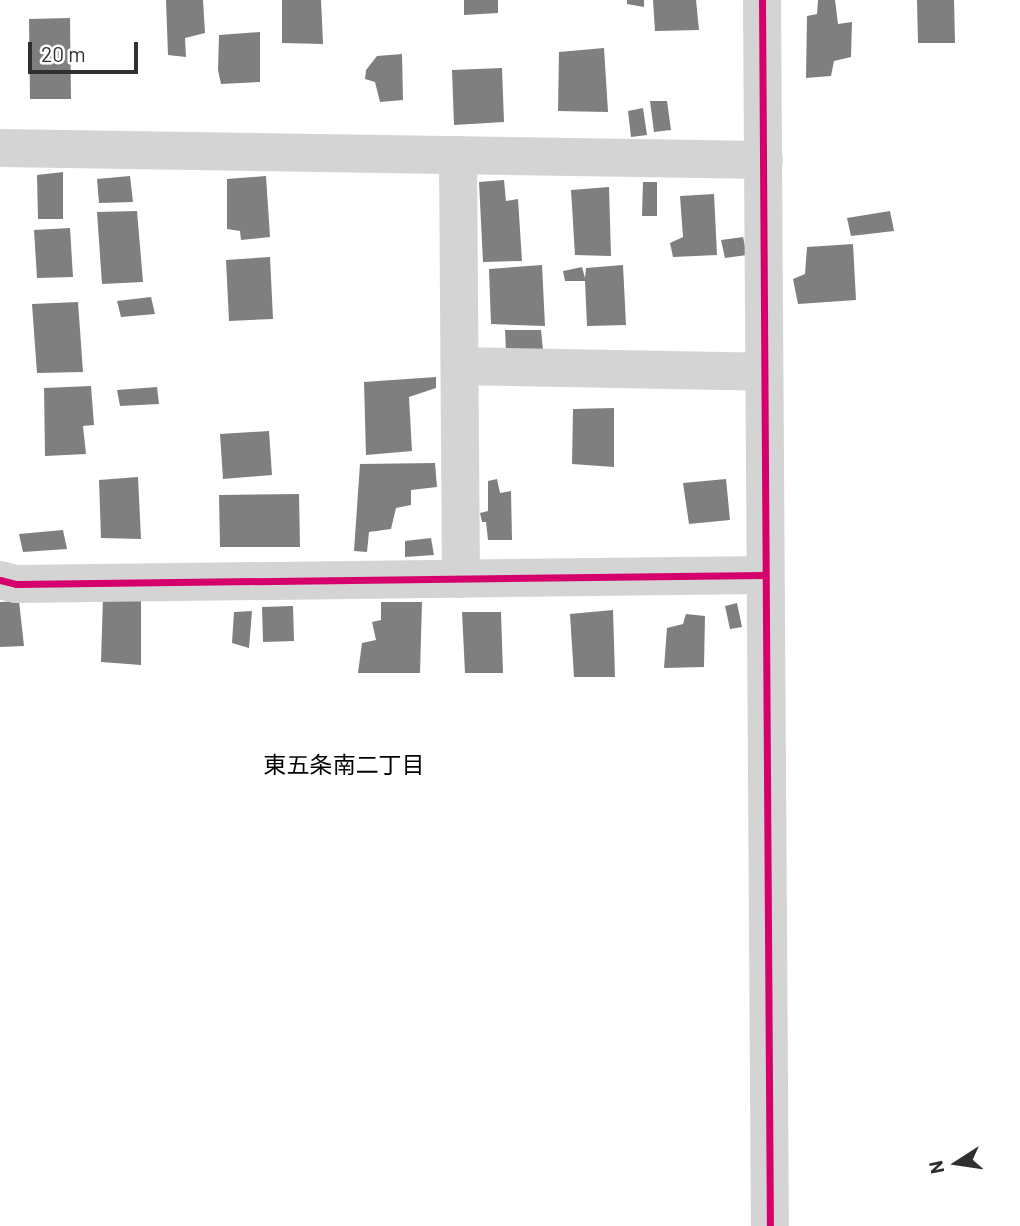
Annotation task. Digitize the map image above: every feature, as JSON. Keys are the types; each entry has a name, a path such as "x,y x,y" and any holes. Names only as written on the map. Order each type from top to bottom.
{"street":[{"path":"762,0 770,1226"},
{"path":"0,148 764,160"},
{"path":"458,155 461,579"},
{"path":"460,366 764,372"},
{"path":"0,580 16,584 765,575"}],"building":[{"path":"166,0 203,0 205,33 185,38 186,57 168,55"},
{"path":"282,0 321,0 323,44 282,43"},
{"path":"464,0 498,0 498,13 464,15"},
{"path":"627,0 644,0 644,7 627,4"},
{"path":"653,0 696,0 699,30 655,31"},
{"path":"818,0 835,0 838,24 852,22 851,57 834,61 831,76 806,78 807,16 817,14"},
{"path":"917,0 954,0 955,43 918,43"},
{"path":"70,18 71,99 30,99 29,19"},
{"path":"260,32 260,82 221,84 218,70 219,35"},
{"path":"604,48 608,112 558,111 559,52"},
{"path":"402,54 403,100 380,102 375,82 365,79 366,70 377,56"},
{"path":"502,68 504,122 454,125 452,70"},
{"path":"650,101 667,101 671,130 654,132"},
{"path":"643,108 647,135 631,137 628,111"},
{"path":"63,172 63,219 38,219 37,175"},
{"path":"130,176 133,202 99,203 97,179"},
{"path":"266,176 270,237 241,240 240,231 227,229 227,179"},
{"path":"504,180 506,201 518,199 522,261 483,262 479,182"},
{"path":"643,182 657,182 657,216 642,216"},
{"path":"609,187 611,256 575,255 571,190"},
{"path":"714,194 717,255 673,257 670,243 683,237 680,196"},
{"path":"137,211 143,282 102,284 97,212"},
{"path":"890,211 894,231 851,236 847,218"},
{"path":"70,228 73,277 37,278 34,230"},
{"path":"743,237 747,255 725,258 721,240"},
{"path":"853,244 856,300 798,304 793,279 805,274 807,247"},
{"path":"270,257 273,319 229,321 226,260"},
{"path":"542,265 545,326 491,324 489,269"},
{"path":"623,265 626,325 587,326 585,281 565,281 563,271 582,267 585,278 586,268"},
{"path":"151,297 155,314 121,317 117,301"},
{"path":"78,302 83,372 37,373 32,304"},
{"path":"505,330 541,330 543,350 506,351"},
{"path":"436,377 436,388 409,397 412,451 366,455 364,382"},
{"path":"91,386 94,425 83,426 86,454 45,456 44,388"},
{"path":"157,387 159,404 120,406 117,390"},
{"path":"614,408 614,467 572,464 573,409"},
{"path":"269,431 272,475 223,479 220,434"},
{"path":"435,463 437,487 411,490 411,505 396,508 391,529 369,532 367,552 354,551 360,464"},
{"path":"138,477 141,539 101,538 99,480"},
{"path":"497,479 500,493 511,491 512,540 488,540 486,522 482,522 480,513 488,511 488,481"},
{"path":"726,479 730,520 689,524 683,483"},
{"path":"299,494 300,547 220,547 219,495"},
{"path":"63,530 67,549 23,552 19,534"},
{"path":"431,538 434,555 405,557 405,541"},
{"path":"103,597 141,597 141,665 101,662"},
{"path":"19,601 24,646 0,647 0,602"},
{"path":"381,602 422,602 420,673 358,673 362,643 376,640 372,622 381,620"},
{"path":"737,603 742,627 730,629 725,606"},
{"path":"293,606 294,641 263,642 262,607"},
{"path":"613,610 615,677 574,677 570,614"},
{"path":"252,611 249,648 232,643 234,612"},
{"path":"462,612 501,612 503,673 465,673"},
{"path":"686,614 705,616 704,667 664,668 667,628 683,624"}],"cycle path":[{"path":"762,0 770,1226"},
{"path":"0,580 16,584 765,575"}],"district":[{"name":"東五条南二丁目","path":"344,764"}]}
